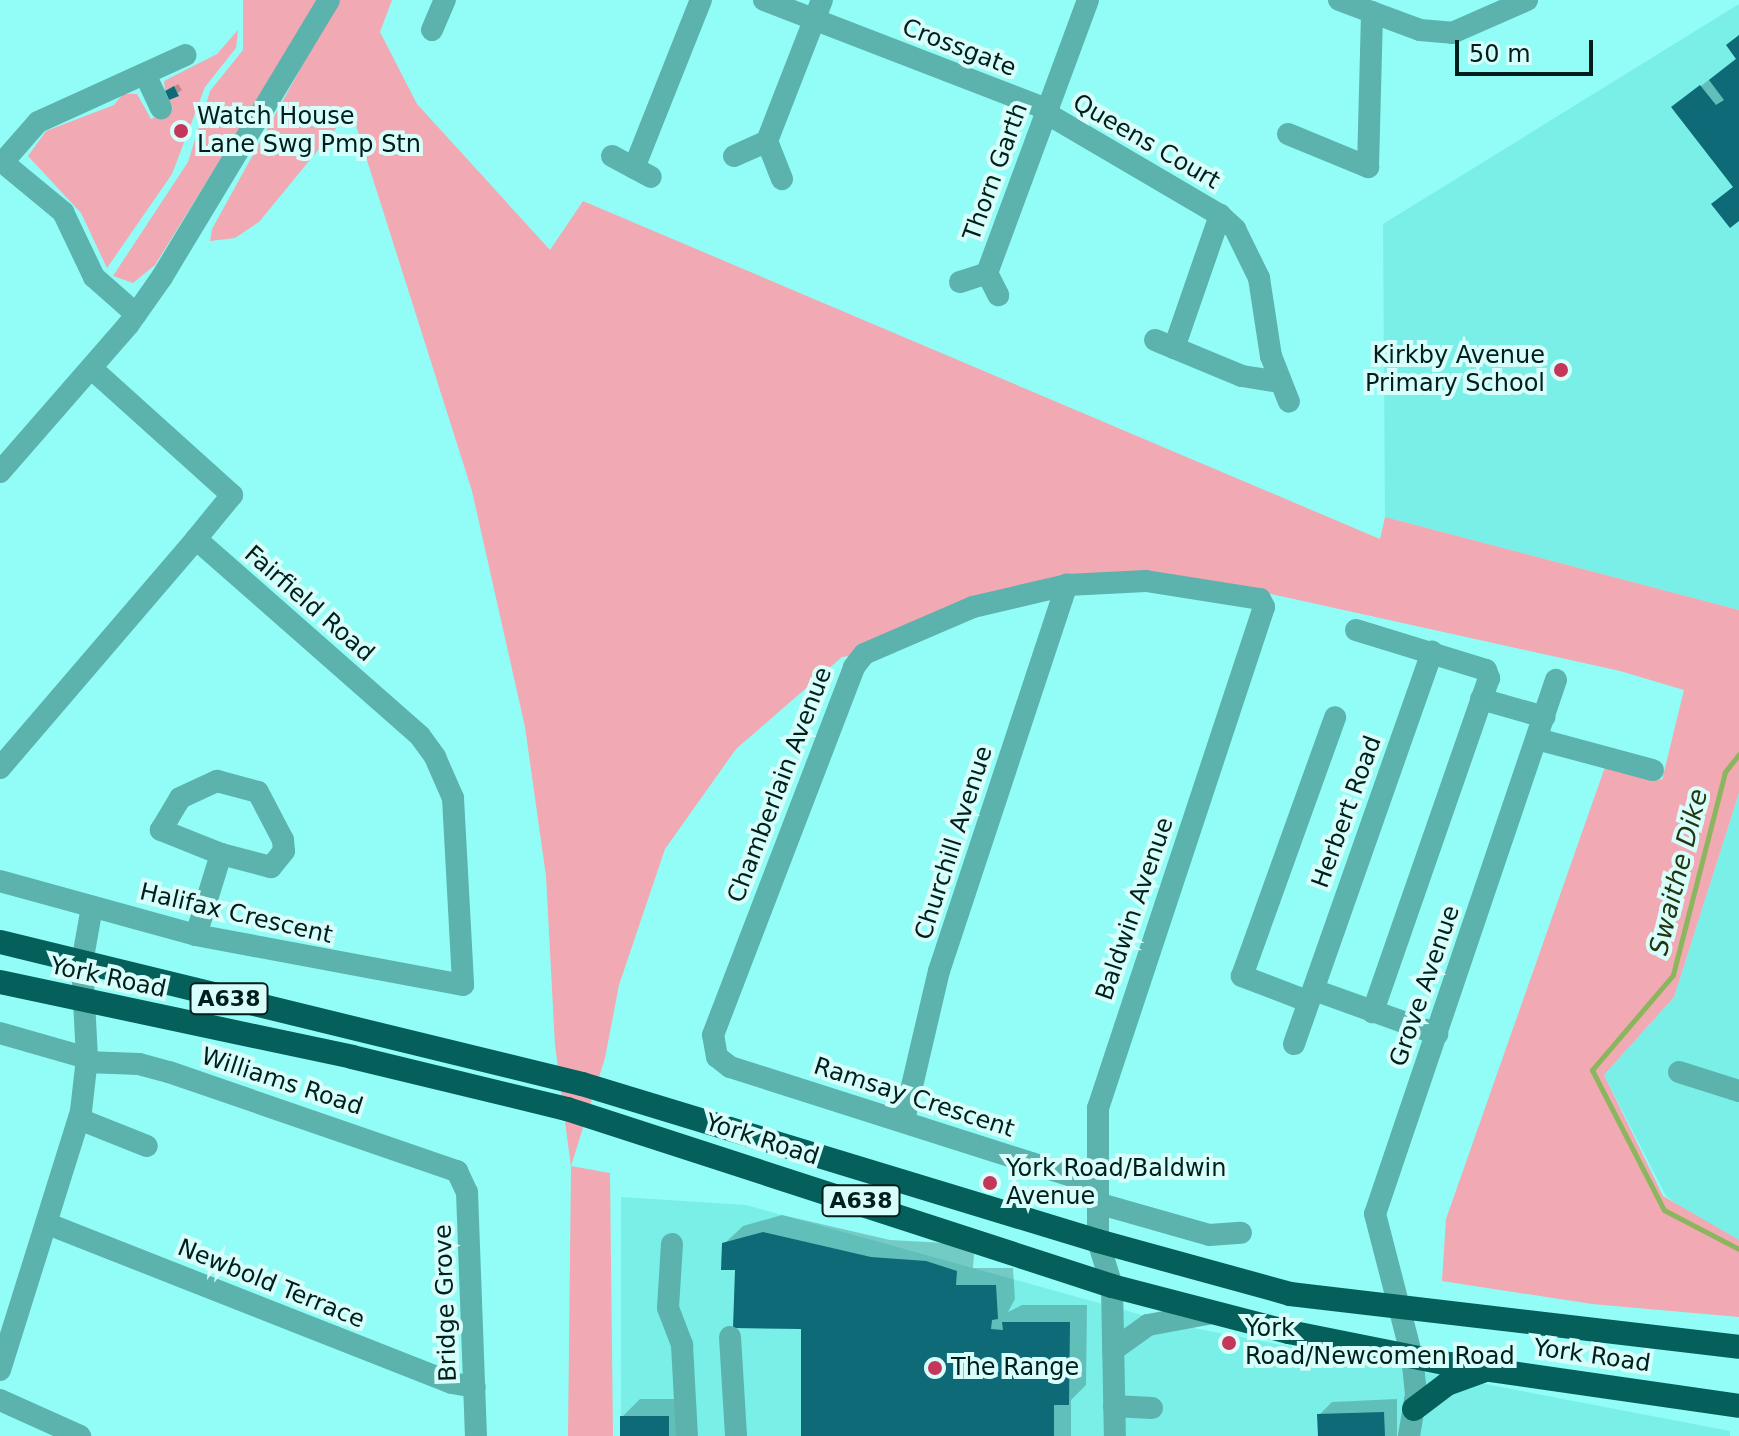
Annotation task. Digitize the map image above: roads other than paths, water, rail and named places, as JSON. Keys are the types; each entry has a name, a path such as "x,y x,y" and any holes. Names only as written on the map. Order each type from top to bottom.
{"highway":[{"name":"York Road","path":"0,942 608,1091 1098,1241 1290,1294 1396,1310 1739,1347"},
{"name":"York Road","path":"0,982 86,1004 352,1057 567,1109 1112,1286 1214,1313 1412,1357 1739,1406"},
{"path":"1414,1409 1447,1384 1489,1370"}],"street":[{"path":"432,30 445,0"},
{"path":"612,156 643,173 701,0"},
{"name":"Crossgate","path":"764,0 818,10 1046,111"},
{"name":"Thorn Garth","path":"998,295 987,273 1088,0"},
{"path":"1339,0 1420,30 1452,33 1484,11 1527,0"},
{"path":"0,472 136,314 323,9"},
{"path":"782,179 767,141 818,10"},
{"path":"1288,134 1368,167 1372,12"},
{"path":"136,314 94,277 63,212 2,161 38,122 186,55"},
{"path":"145,74 161,109"},
{"name":"Queens Court","path":"1046,111 1220,215 1248,249 1259,278 1284,392 1164,344 1220,215"},
{"path":"734,156 767,141"},
{"name":"Thorn Garth","path":"960,282 987,273"},
{"path":"0,768 232,495 91,368"},
{"name":"Fairfield Road","path":"196,539 420,736 435,757 453,798 463,985"},
{"name":"Chamberlain Avenue","path":"717,1057 713,1035 731,983 854,667 879,646 973,607 1067,585 1146,581 1264,601"},
{"name":"Churchill Avenue","path":"904,1120 939,971 1067,585"},
{"name":"Baldwin Avenue","path":"1115,1436 1112,1286 1098,1241 1098,1108 1264,601"},
{"path":"1356,630 1486,670 1481,699 1373,1012"},
{"name":"Herbert Road","path":"1294,1044 1432,652"},
{"name":"Grove Avenue","path":"1409,1436 1414,1409 1412,1357 1396,1310 1375,1214 1556,680"},
{"path":"1481,699 1544,717"},
{"path":"1335,717 1242,976 1373,1012 1437,1034"},
{"path":"1537,739 1653,770"},
{"path":"217,781 258,792 283,840 284,851 271,867 221,854 161,830 180,798 217,781"},
{"path":"196,935 221,854"},
{"name":"Halifax Crescent","path":"0,881 196,935 463,985"},
{"path":"0,1370 79,1119 87,1060 82,963 92,907"},
{"name":"Williams Road","path":"0,1033 87,1060 139,1064 169,1072 457,1171"},
{"name":"Ramsay Crescent","path":"717,1057 730,1067 904,1120 1209,1235 1241,1233"},
{"path":"1679,1072 1739,1091"},
{"path":"79,1119 147,1146"},
{"name":"Bridge Grove","path":"457,1171 467,1192 476,1436"},
{"name":"Newbold Terrace","path":"48,1224 452,1383 475,1387"},
{"path":"672,1244 668,1308 682,1345 687,1436"},
{"path":"1113,1350 1148,1325 1214,1313"},
{"path":"730,1337 736,1436"},
{"path":"0,1400 80,1436"},
{"path":"1114,1406 1152,1408"}],"waterway":[{"name":"Swaithe Dike","path":"1739,754 1725,772 1673,975 1592,1070 1664,1210 1739,1249"}],"place":[{"name":"Watch House Lane Swg Pmp Stn","path":"181,131"},
{"name":"Kirkby Avenue Primary School","path":"1561,370"},
{"name":"York Road/Baldwin Avenue","path":"990,1183"},
{"name":"York Road/Newcomen Road","path":"1229,1343"},
{"name":"The Range","path":"935,1368"}]}
